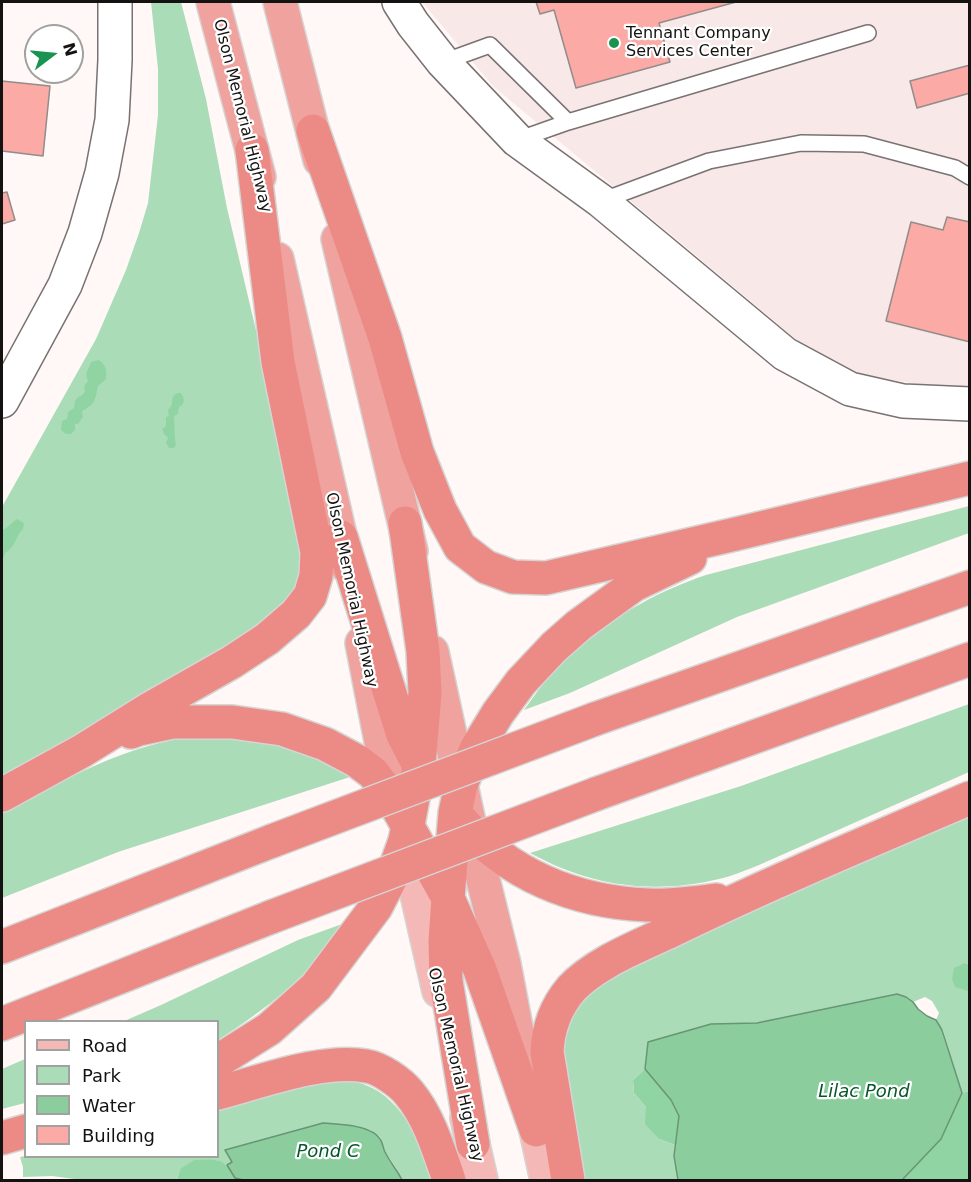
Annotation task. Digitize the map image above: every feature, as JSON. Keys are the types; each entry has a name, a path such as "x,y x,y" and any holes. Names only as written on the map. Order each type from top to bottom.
{"highway":[{"name":"Olson Memorial Highway","path":"213,2 252,150 341,537 381,741 403,825"},
{"path":"280,2 405,523 462,810 504,964 536,1130"},
{"path":"313,132 385,338 417,452 440,510 460,547 486,567 513,577 546,578 969,478"},
{"path":"2,795 82,751 232,662 267,639 296,614 310,596 316,576 317,552 278,362 252,150"},
{"path":"219,1059 269,1029 316,987 376,907 393,874 419,766 425,692 423,651 405,523"},
{"path":"473,1144 446,981 445,941 448,898 462,810 476,749 498,713 521,682 554,647 579,625 634,585 740,533"},
{"path":"341,537 403,735 419,766 462,810 496,854 555,888 616,903 685,904 742,896"},
{"path":"2,947 272,841 595,719 969,587"},
{"path":"2,1024 271,916 596,794 969,659"},
{"path":"82,751 139,729 172,722 232,722 282,729 325,744 357,761 373,773 448,898 480,970 536,1130"},
{"path":"568,1180 547,1052 551,1023 560,1003 572,988 590,973 614,959 742,896 969,798"},
{"path":"219,1093 301,1070 337,1064 368,1066 393,1078 408,1092 426,1121 439,1149 449,1180"}],"main road":[{"name":"Olson Memorial Highway","path":"403,825 481,1180"},
{"path":"536,1130 547,1180"}],"street":[{"path":"2,401 65,285 85,232 102,173 112,120 115,2"},
{"path":"399,2 443,62 517,140 601,201 785,354 850,388 903,401 969,404"}],"lane":[{"path":"517,140 568,122 868,33"},
{"path":"443,62 490,45 568,122"},
{"path":"601,201 709,161 801,143 864,144 955,168 969,177"}],"shaded area":[{"path":"422,2 969,2 969,386 937,387 853,374 809,350 493,86"},
{"path":"99,360 106,368 106,379 98,386 92,404 82,411 83,417 78,424 75,424 75,430 71,434 66,434 61,430 62,421 67,419 68,412 74,408 75,401 85,392 84,386 88,381 86,374 91,362"},
{"path":"177,393 181,393 184,401 179,407 178,414 174,416 176,445 174,448 169,448 166,443 168,438 162,429 166,426 166,417 169,416 168,410 172,404 172,398"},
{"path":"17,519 24,523 23,529 5,553 2,563 2,530"},
{"path":"965,963 969,964 969,991 955,987 952,979 954,968"},
{"path":"645,1069 671,1100 679,1116 675,1145 659,1139 645,1124 646,1107 634,1093 633,1080"},
{"path":"969,1091 969,1180 902,1180 941,1139 962,1093"},
{"path":"194,1160 221,1162 243,1180 177,1180 180,1169"}],"green space":[{"path":"151,2 181,2 206,99 227,208 259,343 303,561 296,585 282,606 269,619 197,671 2,776 2,507 96,339 126,270 148,203 158,115 158,69"},
{"path":"969,506 969,533 737,617 570,693 524,710 555,669 582,643 632,608 668,590 706,575"},
{"path":"969,704 969,772 734,875 694,884 646,887 599,880 575,873 530,853 741,786"},
{"path":"198,736 254,740 279,745 317,759 350,777 118,852 2,898 2,814 72,776 120,755 171,740"},
{"path":"969,809 969,964 965,963 969,991 969,1091 962,1093 943,1030 936,1020 939,1013 932,1001 925,997 913,1002 906,997 757,1023 711,1024 648,1042 645,1069 633,1080 634,1093 646,1107 659,1139 675,1145 674,1156 678,1180 585,1180 567,1102 562,1040 571,1017 589,995 619,969"},
{"path":"342,924 318,959 303,975 287,990 219,1039 219,1020 127,1020 161,1005 298,940"},
{"path":"24,1059 24,1103 2,1109 2,1069"},
{"path":"318,1080 356,1082 372,1088 397,1108 415,1135 436,1180 402,1180 386,1153 380,1137 370,1130 323,1123 225,1150 232,1163 227,1165 216,1160 180,1169 177,1180 82,1180 52,1176 23,1177 20,1157 24,1156 219,1158 219,1106"}],"water":[{"name":"Lilac Pond","path":"897,994 906,997 927,1016 936,1020 942,1030 962,1093 941,1139 902,1180 678,1180 674,1156 679,1116 671,1100 645,1069 648,1042 711,1024 757,1023"},
{"name":"Pond C","path":"323,1123 354,1126 376,1134 402,1180 243,1180 235,1178 227,1165 232,1162 225,1150"}],"building":[{"name":"Tennant Company Services Center","path":"536,2 736,2 659,23 670,62 576,88 554,10 540,14"},
{"path":"970,65 970,93 917,108 910,81"},
{"path":"2,81 50,86 43,156 2,151"},
{"path":"7,192 15,220 2,224 2,193"},
{"path":"947,217 970,222 970,342 886,321 911,222 943,230"}],"place":[{"name":"Tennant Company Services Center","path":"614,43"}]}
